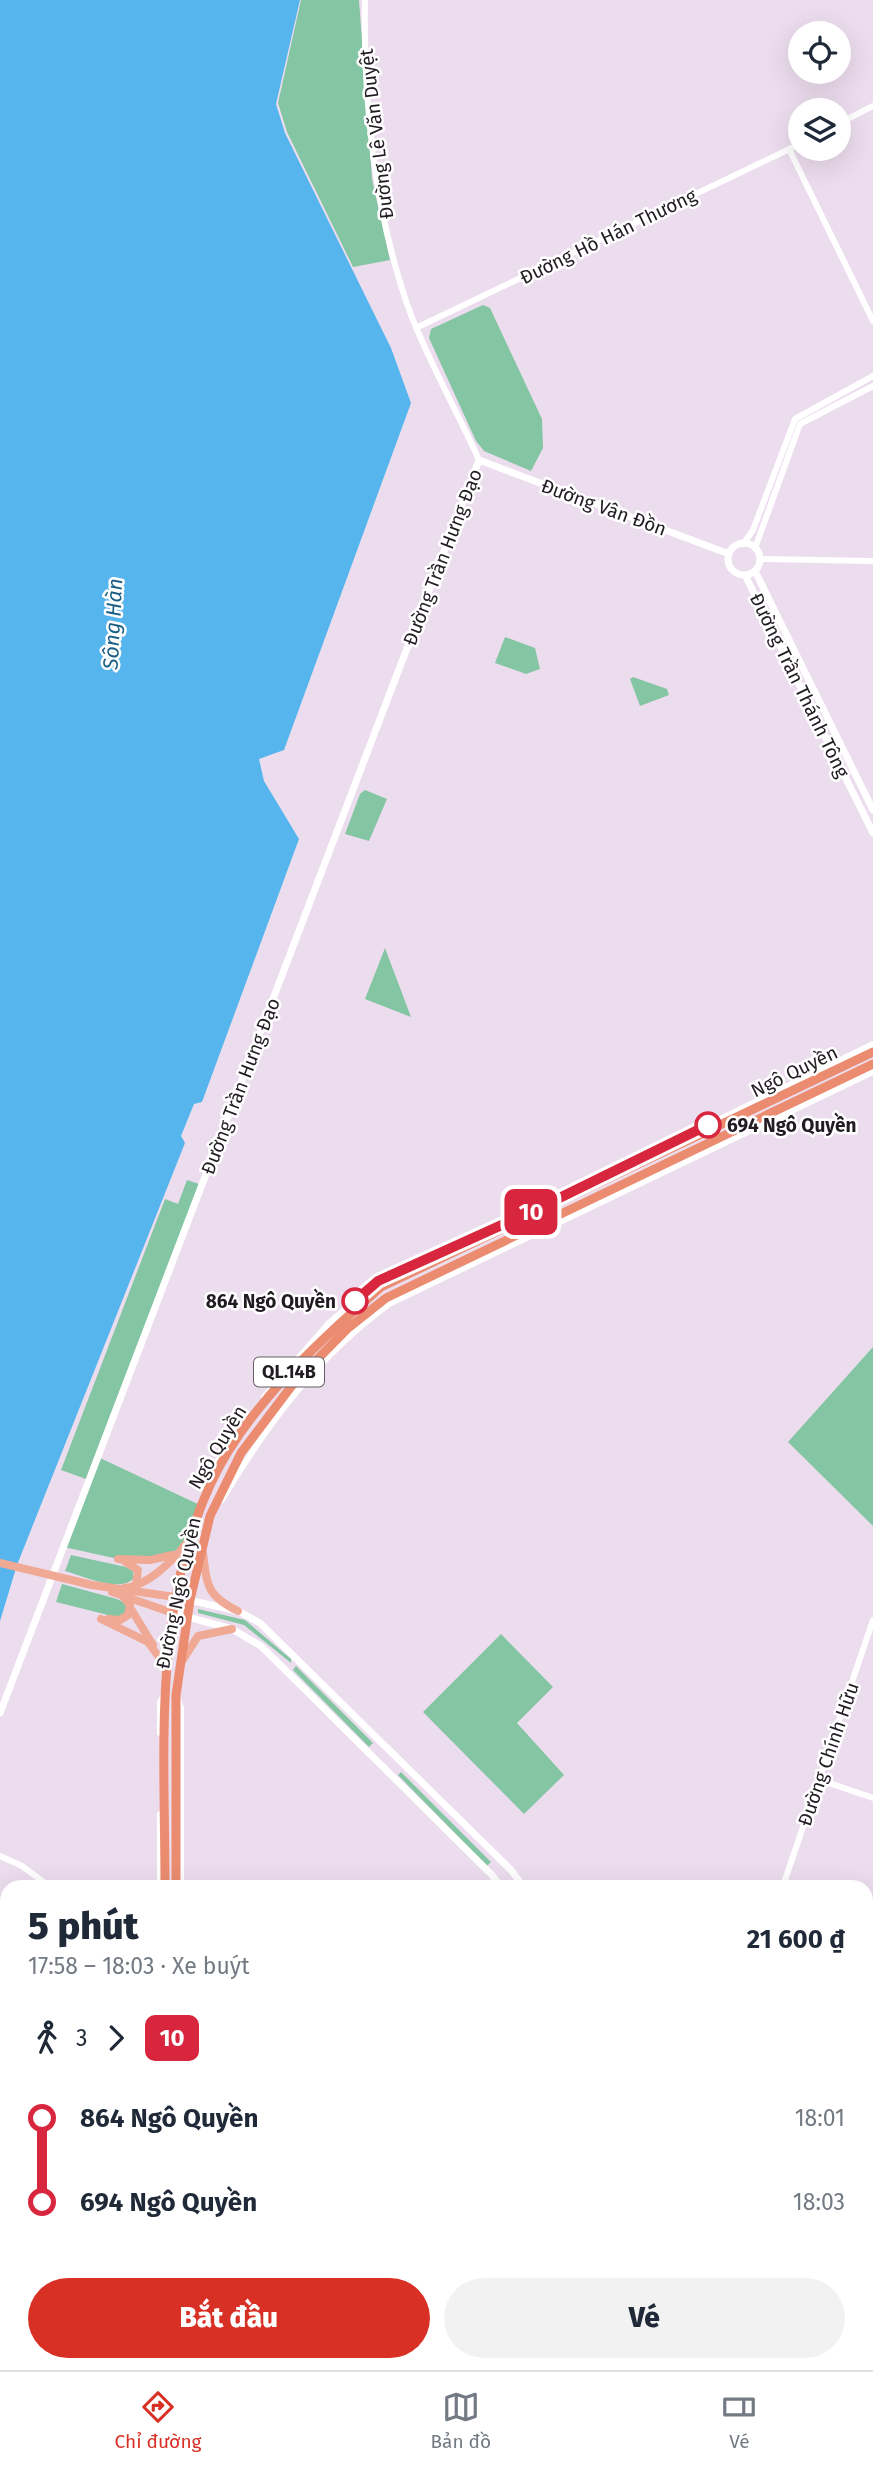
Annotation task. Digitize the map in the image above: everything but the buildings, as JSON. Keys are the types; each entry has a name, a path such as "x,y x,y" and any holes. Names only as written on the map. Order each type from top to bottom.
{"highway":[{"name":"Ngô Quyền","path":"202,1506 212,1482 233,1446 285,1377 334,1327 381,1287 873,1052"},
{"name":"Ngô Quyền","path":"210,1516 241,1453 293,1384 347,1329 386,1298 873,1064"},
{"name":"Đường Ngô Quyền","path":"163,1880 166,1667 173,1613 188,1541 202,1506"},
{"name":"Đường Ngô Quyền","path":"179,1880 176,1695 178,1666 210,1516"}],"main road":[{"name":"Đường Vân Đồn","path":"479,460 729,554"},
{"name":"Đường Trần Hưng Đạo","path":"0,1713 479,460"},
{"path":"743,544 755,548 760,559 755,570 745,575 731,569 729,554 735,546 743,544"},
{"name":"Đường Trần Thánh Tông","path":"755,570 873,810"},
{"name":"Đường Trần Thánh Tông","path":"745,575 873,833"},
{"path":"115,1591 135,1585 157,1572 188,1541"},
{"path":"202,1548 210,1592 220,1603 268,1630 518,1880"},
{"path":"135,1585 139,1574 136,1567 118,1559 150,1560 176,1555"},
{"path":"0,1563 115,1591 173,1613 232,1629 261,1646 496,1880"},
{"path":"115,1591 176,1597 238,1612"},
{"path":"115,1591 129,1602 166,1667"},
{"path":"131,1609 123,1619 101,1619 134,1633 156,1650"},
{"path":"178,1666 196,1637 211,1631 232,1629"},
{"path":"377,1759 379,1752 388,1749"},
{"path":"389,1771 395,1770 398,1761"},
{"path":"492,1875 496,1868 505,1866"},
{"path":"514,1880 515,1876"}],"street":[{"name":"Đường Lê Văn Duyệt","path":"365,0 367,83 380,193 389,234 416,328 479,460"},
{"path":"851,117 873,106"},
{"name":"Đường Hồ Hán Thương","path":"416,328 788,149"},
{"path":"795,161 873,321"},
{"path":"743,544 753,530 797,416 873,376"},
{"path":"755,548 800,424 807,417 873,386"},
{"path":"760,559 873,561"},
{"name":"Đường Ngô Quyền","path":"202,1506 212,1470 281,1374 329,1323 378,1281 539,1208 873,1044"},
{"name":"Đường Ngô Quyền","path":"210,1516 248,1455 298,1387 344,1339 389,1304 873,1072"},
{"name":"Đường Chính Hữu","path":"785,1880 873,1620"},
{"path":"820,1780 873,1798"},
{"path":"0,1856 22,1866 42,1880"}],"green space":[{"path":"301,0 359,0 372,179 390,260 353,267 287,132 278,103"},
{"path":"483,305 490,308 542,419 543,448 531,471 484,451 476,441 429,338 431,329"},
{"path":"505,637 535,648 540,669 526,674 495,663"},
{"path":"633,677 667,689 669,695 640,706 630,679"},
{"path":"365,790 387,799 369,841 345,834 360,794"},
{"path":"385,948 411,1017 365,999"},
{"path":"187,1180 199,1184 86,1479 61,1470 165,1199 178,1204"},
{"path":"873,1347 873,1526 788,1442"},
{"path":"98,1457 202,1506 189,1540 176,1555 118,1559 64,1547"},
{"path":"71,1555 126,1567 133,1571 133,1579 127,1583 110,1584 65,1571"},
{"path":"62,1584 117,1599 125,1603 127,1610 116,1617 56,1602"},
{"path":"198,1609 245,1620 291,1659 291,1663 244,1625 198,1613"},
{"path":"501,1634 553,1687 517,1723 564,1775 524,1814 423,1712"},
{"path":"296,1666 373,1743 369,1747 293,1670"},
{"path":"401,1772 491,1862 487,1866 398,1775"}],"water":[{"name":"Sông Hàn","path":"0,0 300,0 276,104 285,133 391,348 411,403 284,750 259,759 264,781 299,839 202,1102 194,1104 181,1136 185,1143 17,1565 0,1621"}],"bus line":[{"name":"10","path":"355,1301 378,1281 470,1241 708,1125"}],"place":[{"name":"694 Ngô Quyền","path":"708,1125"},
{"name":"864 Ngô Quyền","path":"355,1301"}]}
